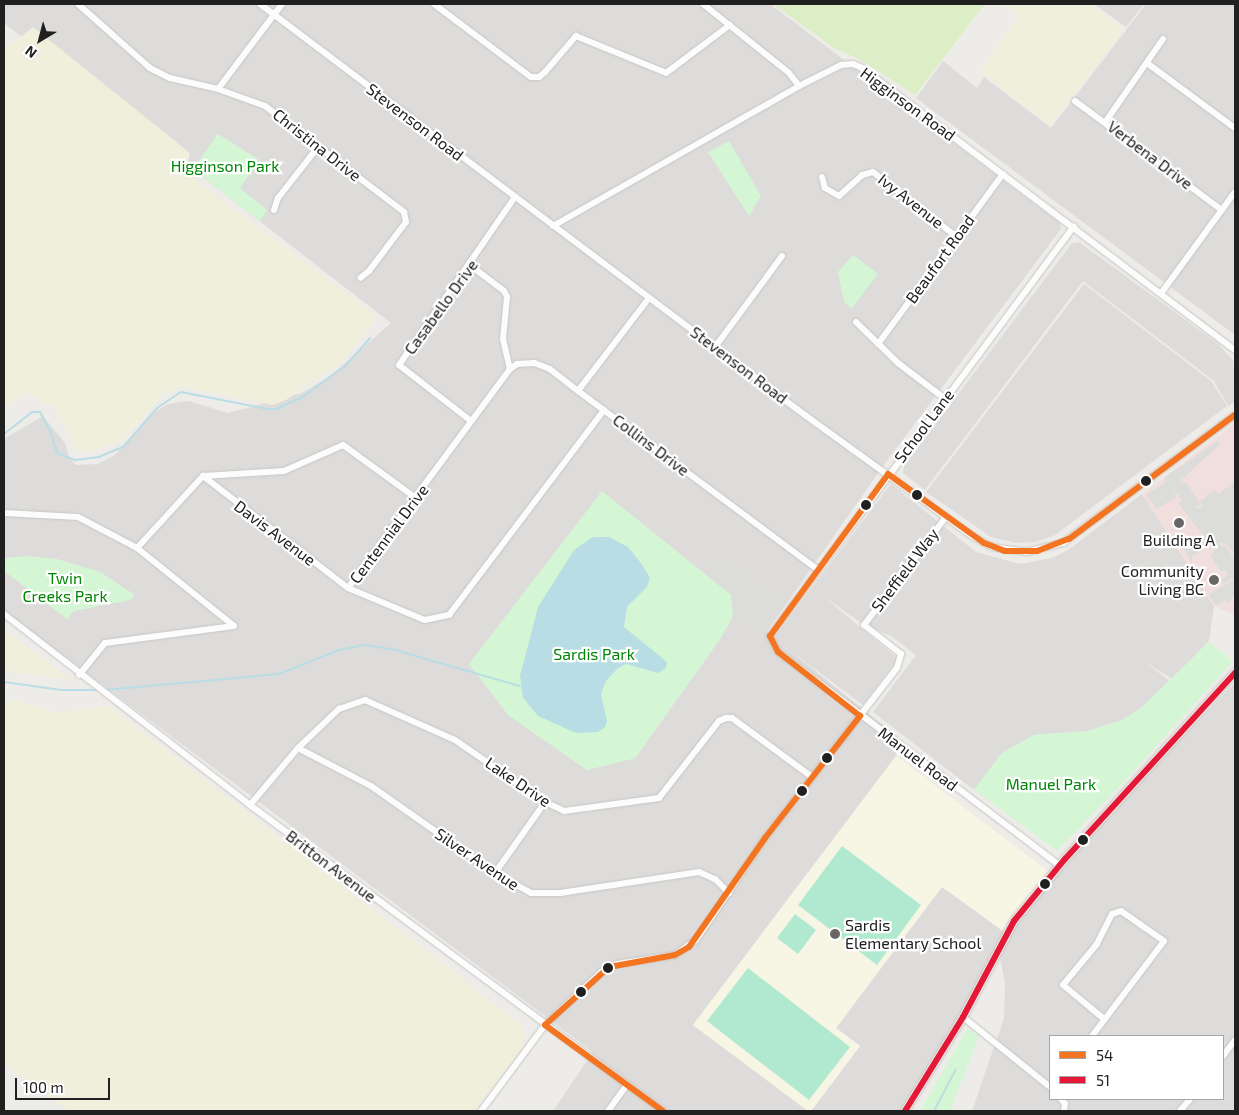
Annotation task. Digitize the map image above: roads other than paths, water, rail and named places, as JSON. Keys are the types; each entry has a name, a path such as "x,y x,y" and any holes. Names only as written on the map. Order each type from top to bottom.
{"main road":[{"path":"905,1111 963,1017 1014,920 1060,865 1235,673"}],"street":[{"name":"Christina Drive","path":"78,4 150,68 170,78 218,89 265,106 404,212 406,217 369,271 360,278"},
{"name":"Stevenson Road","path":"260,4 649,298 984,543 1005,551 1026,552 1056,546 1235,415"},
{"path":"218,89 282,4"},
{"path":"434,4 531,77 539,77 545,72 576,36 666,73 730,25"},
{"path":"703,4 789,73 799,86"},
{"path":"1106,121 1163,40"},
{"path":"1147,63 1235,128"},
{"name":"Higginson Road","path":"553,226 799,86 841,65 862,68 1162,292 1235,350"},
{"name":"Verbena Drive","path":"1075,101 1106,121 1222,210"},
{"path":"274,210 278,198 318,146"},
{"name":"Ivy Avenue","path":"822,177 825,188 839,196 862,175 873,172 957,237"},
{"name":"Beaufort Road","path":"878,344 1003,174"},
{"path":"1162,292 1235,192"},
{"name":"Casabello Drive","path":"471,421 399,365 471,266 515,198"},
{"name":"School Lane","path":"778,652 770,641 772,630 1074,226"},
{"path":"715,347 782,256"},
{"path":"471,266 504,291 507,297 503,339 510,368 517,364 534,363 550,369 578,391 649,298"},
{"path":"856,322 878,344 944,398"},
{"name":"Centennial Drive","path":"510,368 348,588 424,620 449,615 604,410"},
{"name":"Collins Drive","path":"578,391 817,569"},
{"path":"137,548 203,476 284,471 343,445 416,498"},
{"name":"Davis Avenue","path":"203,476 348,588"},
{"path":"4,513 78,517 137,548 234,626 105,643 79,675"},
{"name":"Sheffield Way","path":"481,1111 545,1025 610,967 675,955 689,947 729,893 758,847 897,668 901,654 864,626 946,517"},
{"name":"Britton Avenue","path":"4,614 79,675 250,805 663,1111"},
{"name":"Manuel Road","path":"778,652 860,716 1060,865"},
{"name":"Lake Drive","path":"250,805 298,748 339,709 365,700 455,740 545,802 574,812 659,798 719,720 726,718 732,718 812,777"},
{"name":"Silver Avenue","path":"298,748 371,786 495,873 530,893 560,893 699,872 715,879 729,893"},
{"path":"495,873 545,802"},
{"path":"1093,1035 1103,1018 1164,941 1121,911 1112,914 1097,944 1062,985 1103,1018"},
{"path":"963,1017 1049,1086"},
{"path":"1224,1055 1235,1040"},
{"path":"608,1111 627,1085"},
{"path":"1180,1111 1189,1100"}],"water":[{"path":"593,537 609,537 628,547 650,578 647,587 627,607 624,627 667,662 666,668 658,673 626,664 617,669 606,681 601,694 607,721 605,727 598,732 576,733 538,716 523,698 520,676 538,607 574,550"}],"waterway":[{"path":"4,434 32,412 40,412 50,431 57,453 75,460 99,457 123,447 157,408 181,392 276,409 301,398 345,366 370,338"},
{"path":"104,690 279,674 339,650 365,645 395,650 520,686"},
{"path":"4,682 61,690 99,690"},
{"path":"934,1111 956,1069"}],"place":[{"name":"Building A","path":"1179,523"},
{"name":"Community Living BC","path":"1214,580"},
{"name":"Sardis Elementary School","path":"835,934"}],"park label":[{"name":"Higginson Park","path":"225,166"},
{"name":"Twin Creeks Park","path":"65,587"},
{"name":"Sardis Park","path":"594,654"},
{"name":"Manuel Park","path":"1051,784"}]}
